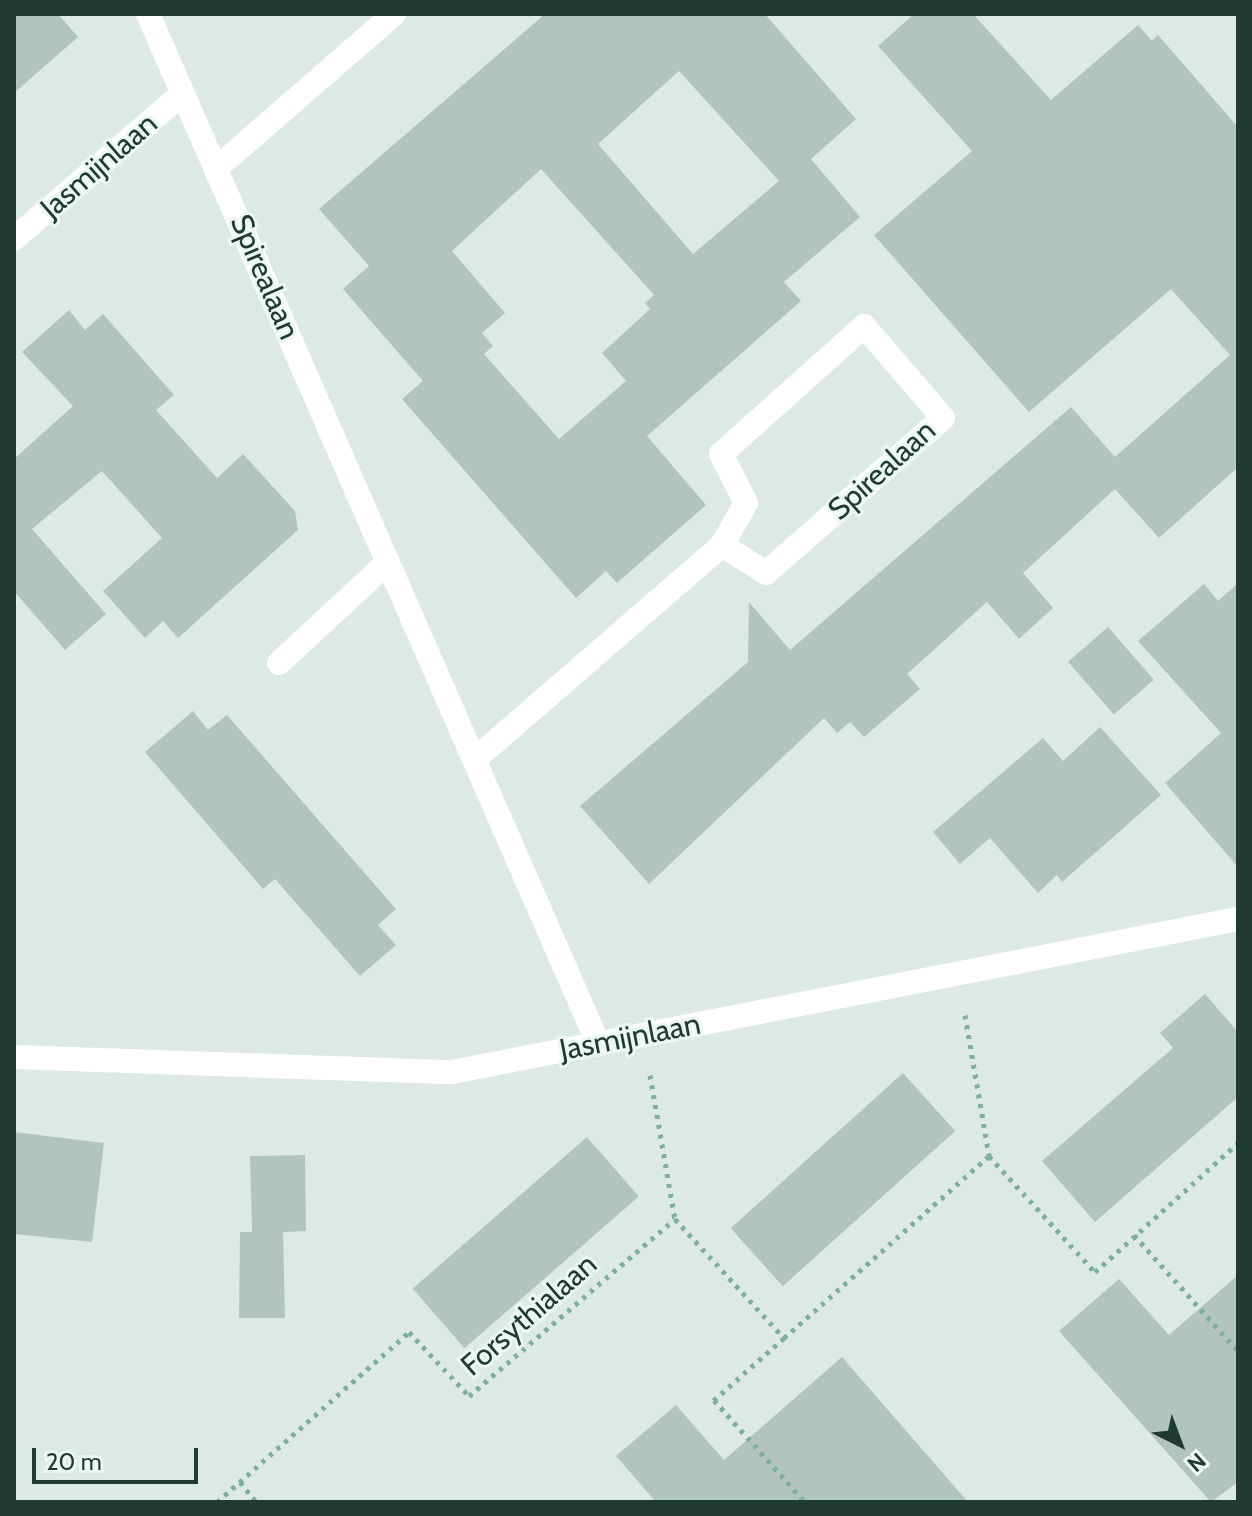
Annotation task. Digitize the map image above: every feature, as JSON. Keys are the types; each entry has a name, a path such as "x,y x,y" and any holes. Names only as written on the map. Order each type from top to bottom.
{"street":[{"name":"Spirealaan","path":"148,14 218,167 387,563 598,1043"},
{"path":"218,167 394,14"},
{"name":"Jasmijnlaan","path":"14,239 183,93"},
{"name":"Spirealaan","path":"474,760 722,545 746,503 721,454 864,326 943,418 766,573 722,545"},
{"path":"279,663 387,563"},
{"name":"Jasmijnlaan","path":"14,1057 452,1072 1238,919"}],"path":[{"path":"958,974 989,1156 1095,1272 1238,1143"},
{"path":"644,1035 675,1219 784,1338"},
{"path":"805,1502 714,1400 989,1156"},
{"name":"Forsythialaan","path":"217,1502 409,1332 469,1396 675,1219"},
{"path":"1134,1235 1238,1351"},
{"path":"240,1482 256,1502"}],"building":[{"path":"14,14 58,14 78,37 14,93"},
{"path":"545,14 765,14 856,119 811,159 860,217 784,282 801,301 647,436 706,505 617,583 606,571 576,598 402,399 423,381 343,289 369,266 319,209","holes":["679,71 779,181 693,254 598,144","541,169 654,295 645,303 650,309 602,353 626,381 559,439 484,354 493,346 482,333 505,313 452,251"]},
{"path":"914,14 973,14 1051,100 1138,25 1152,41 1158,35 1238,127 1238,467 1159,538 1115,489 1023,573 1053,608 1019,639 987,602 907,674 920,689 864,737 850,722 837,733 824,718 649,884 580,806 748,662 749,602 790,650 1071,407 1115,457 1230,355 1171,289 1029,412 874,235 972,151 878,46"},
{"path":"69,310 85,330 103,314 174,395 156,410 217,478 243,454 295,511 298,530 178,638 163,621 145,638 103,591 162,538 102,471 32,529 106,614 65,650 14,591 14,459 73,406 22,352"},
{"path":"1238,583 1238,867 1165,783 1221,733 1138,641 1204,584 1218,601"},
{"path":"1108,627 1154,680 1114,715 1068,662"},
{"path":"193,711 208,730 227,715 396,909 378,925 396,945 360,976 275,879 263,889 145,752"},
{"path":"1100,727 1161,795 1062,882 1057,875 1038,893 990,838 960,864 933,832 1043,738 1063,761"},
{"path":"1205,994 1238,1032 1238,1097 1095,1222 1042,1161 1173,1048 1160,1033"},
{"path":"903,1073 955,1131 783,1286 731,1228"},
{"path":"14,1132 104,1143 92,1242 14,1234"},
{"path":"587,1137 639,1197 464,1348 413,1289"},
{"path":"305,1155 306,1231 283,1232 285,1318 239,1318 240,1232 252,1232 250,1156"},
{"path":"1238,1275 1238,1482 1211,1502 1059,1331 1119,1279 1169,1335"},
{"path":"842,1357 968,1502 656,1502 616,1456 676,1405 724,1460"}]}
